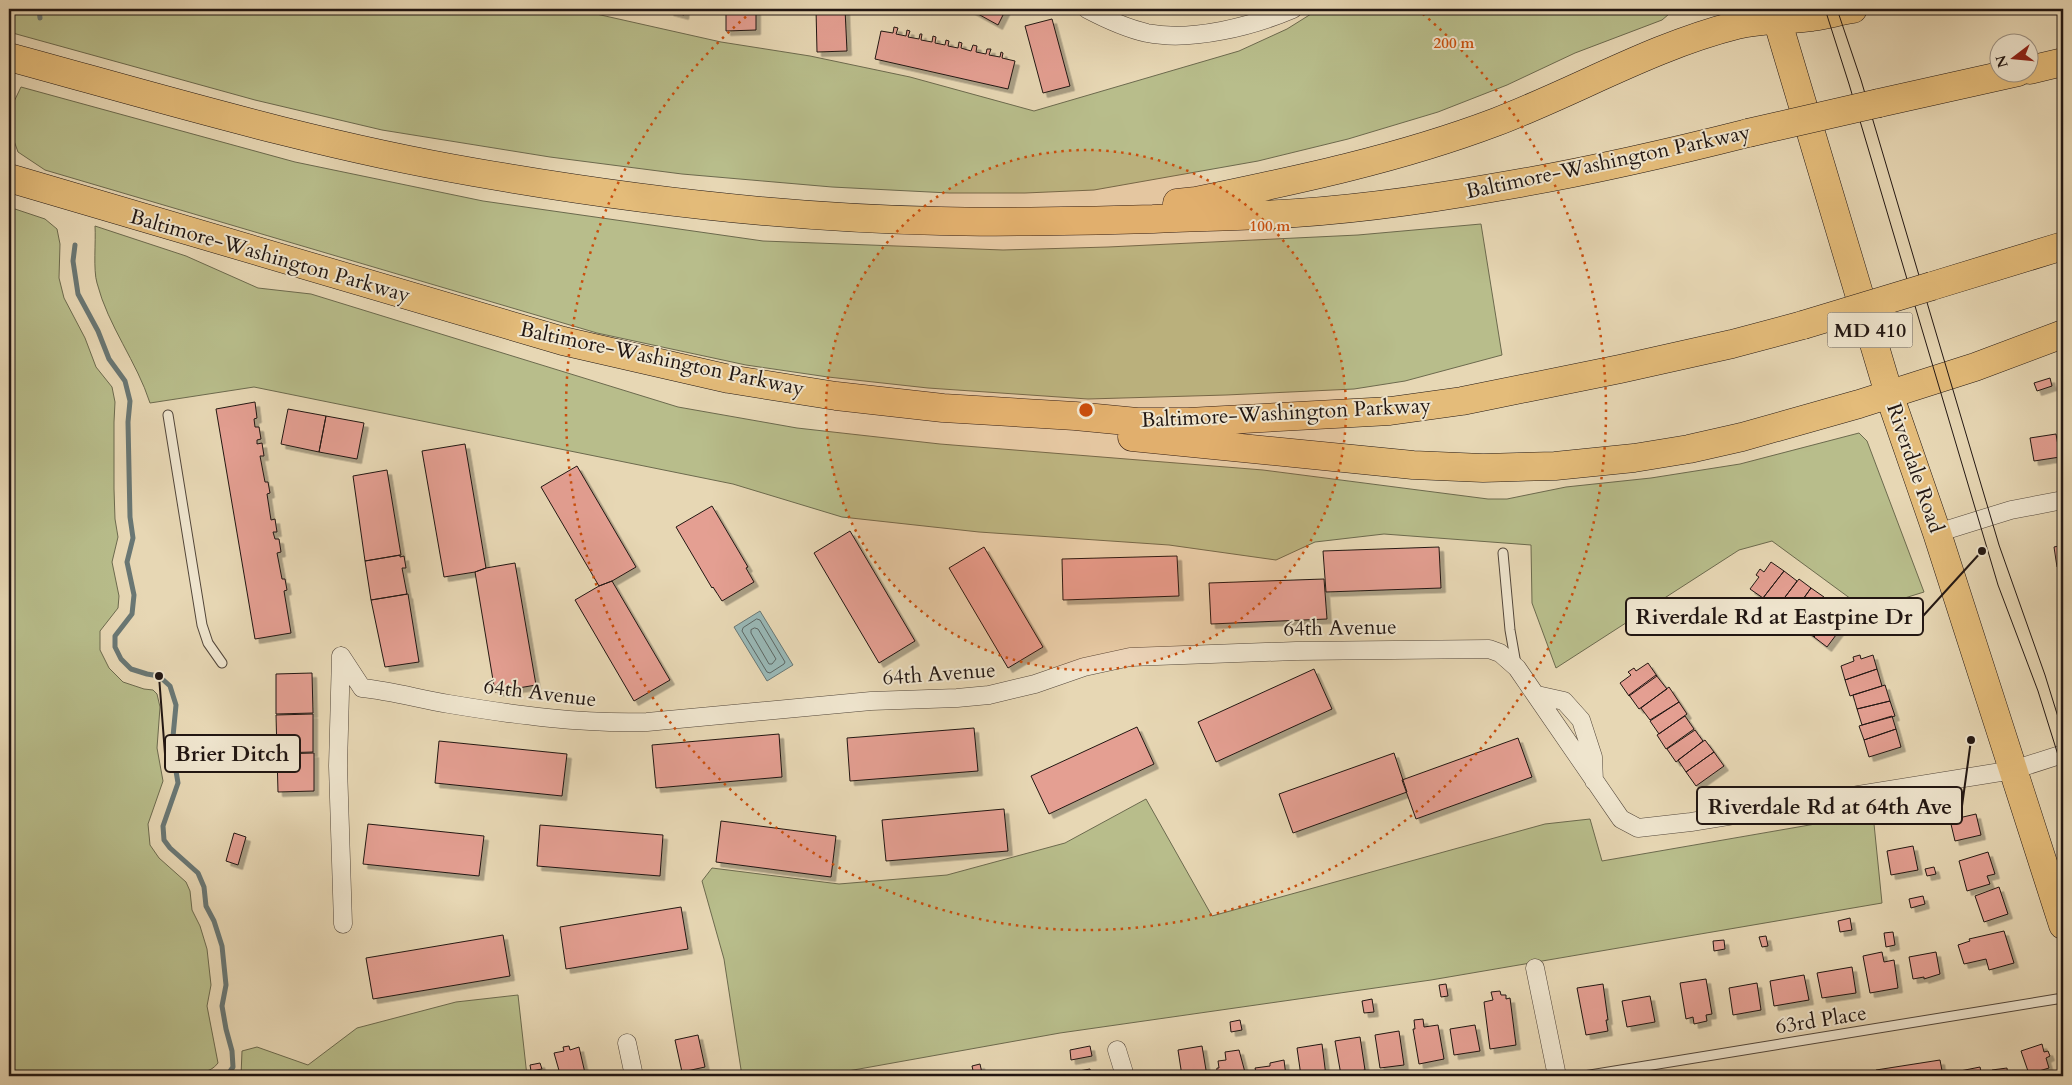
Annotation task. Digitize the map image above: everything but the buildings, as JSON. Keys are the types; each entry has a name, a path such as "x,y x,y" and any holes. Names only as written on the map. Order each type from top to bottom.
{"main road":[{"path":"1011,222 1196,201 1387,158 1441,142 1536,107 1640,59 1695,38 1776,14 1811,17 1853,9"},
{"name":"Riverdale Road","path":"1776,14 1850,266 1890,394 2063,925"},
{"name":"Baltimore-Washington Parkway","path":"9,58 247,122 353,148 469,172 585,191 703,205 825,215 936,221 1011,222 1263,215 1384,203 1495,188 1641,160 1748,133 1990,78"},
{"path":"2040,68 2063,62"},
{"name":"Baltimore-Washington Parkway","path":"9,178 563,341 729,378 836,396 943,408 1075,416 1137,422 1188,422 1390,411 1462,401 1715,348 1803,325 2063,246"},
{"path":"943,408 1105,434 1367,461 1484,468 1555,466 1634,458 1690,449 1742,437 1890,394 1983,364 2063,334"}],"street":[{"path":"1087,9 1135,30 1149,33 1189,34 1219,30 1270,19 1293,9"},
{"path":"1936,533 2011,510 2063,500"},
{"name":"64th Avenue","path":"343,924 338,766 341,656 362,688 390,691 447,704 571,721 612,723 657,721 871,701 989,695 1035,684 1084,667 1130,657 1306,651 1489,649 1500,653 1517,668 1621,820 1638,828 1691,822 2013,770 2063,754"},
{"path":"1537,695 1564,701 1581,720 1594,757 1594,781"},
{"path":"1535,968 1557,1076"},
{"path":"627,1043 634,1076"},
{"path":"1117,1050 1125,1076"}],"lane":[{"path":"168,415 202,626 208,643 222,663"},
{"path":"1503,553 1510,630 1517,668"},
{"name":"63rd Place","path":"1584,1076 2063,998"}],"green space":[{"path":"9,9 574,9 721,42 810,56 910,77 1034,111 1239,51 1287,29 1319,9 1675,9 1662,20 1575,53 1507,85 1438,112 1348,139 1258,161 1094,190 1025,193 949,193 832,187 682,174 550,157 382,130 255,100 9,32"},
{"path":"21,87 295,162 483,201 763,241 1003,250 1358,235 1481,224 1502,355 1405,381 1354,389 1088,399 928,388 828,377 746,365 597,333 45,170 18,152 9,127 9,112"},
{"path":"9,207 45,219 57,229 60,244 59,278 64,298 85,338 96,367 112,387 115,402 114,489 118,537 112,562 119,596 118,608 100,631 100,650 109,668 123,682 153,690 157,694 160,707 157,748 163,781 148,824 150,845 159,858 186,882 190,891 192,910 200,926 207,949 211,985 207,1006 218,1063 211,1069 202,1072 158,1071 147,1072 137,1076 9,1076"},
{"path":"95,226 186,256 258,288 311,294 678,407 797,428 940,444 1263,470 1488,499 1507,499 1566,487 1651,478 1740,464 1859,433 1867,441 1924,592 1866,610 1772,541 1739,550 1556,668 1532,603 1531,545 1384,534 1315,542 1276,560 1169,545 979,532 842,517 733,484 254,387 150,403 138,373 108,314 97,283 95,271"},
{"path":"1146,799 1212,916 1545,824 1590,819 1602,861 1873,814 1882,903 1431,980 1060,1033 820,1076 742,1076 724,959 702,881 712,868 839,884 947,875 1065,843"},
{"path":"518,995 527,1076 241,1076 242,1051 257,1047 308,1065 357,1028 456,1002"}],"water":[{"path":"760,611 793,665 767,681 734,627"}],"waterway":[{"path":"39,9 40,18"},
{"path":"75,245 73,261 78,294 98,331 109,359 125,381 130,401 128,422 130,517 133,538 127,562 134,595 132,614 115,636 115,647 121,659 131,669 159,676 170,686 176,705 172,747 178,783 163,826 164,840 170,848 198,873 204,887 206,906 214,921 222,946 226,985 222,1006 232,1051 233,1067 227,1076"}],"tram line":[{"path":"1825,9 1998,585 2038,691 2063,771"},
{"path":"1837,9 1861,80 1999,545 2045,675 2063,733"}],"place":[{"name":"Riverdale Rd at Eastpine Dr","path":"1982,551"},
{"name":"Brier Ditch","path":"159,676"},
{"name":"Riverdale Rd at 64th Ave","path":"1971,740"}]}
